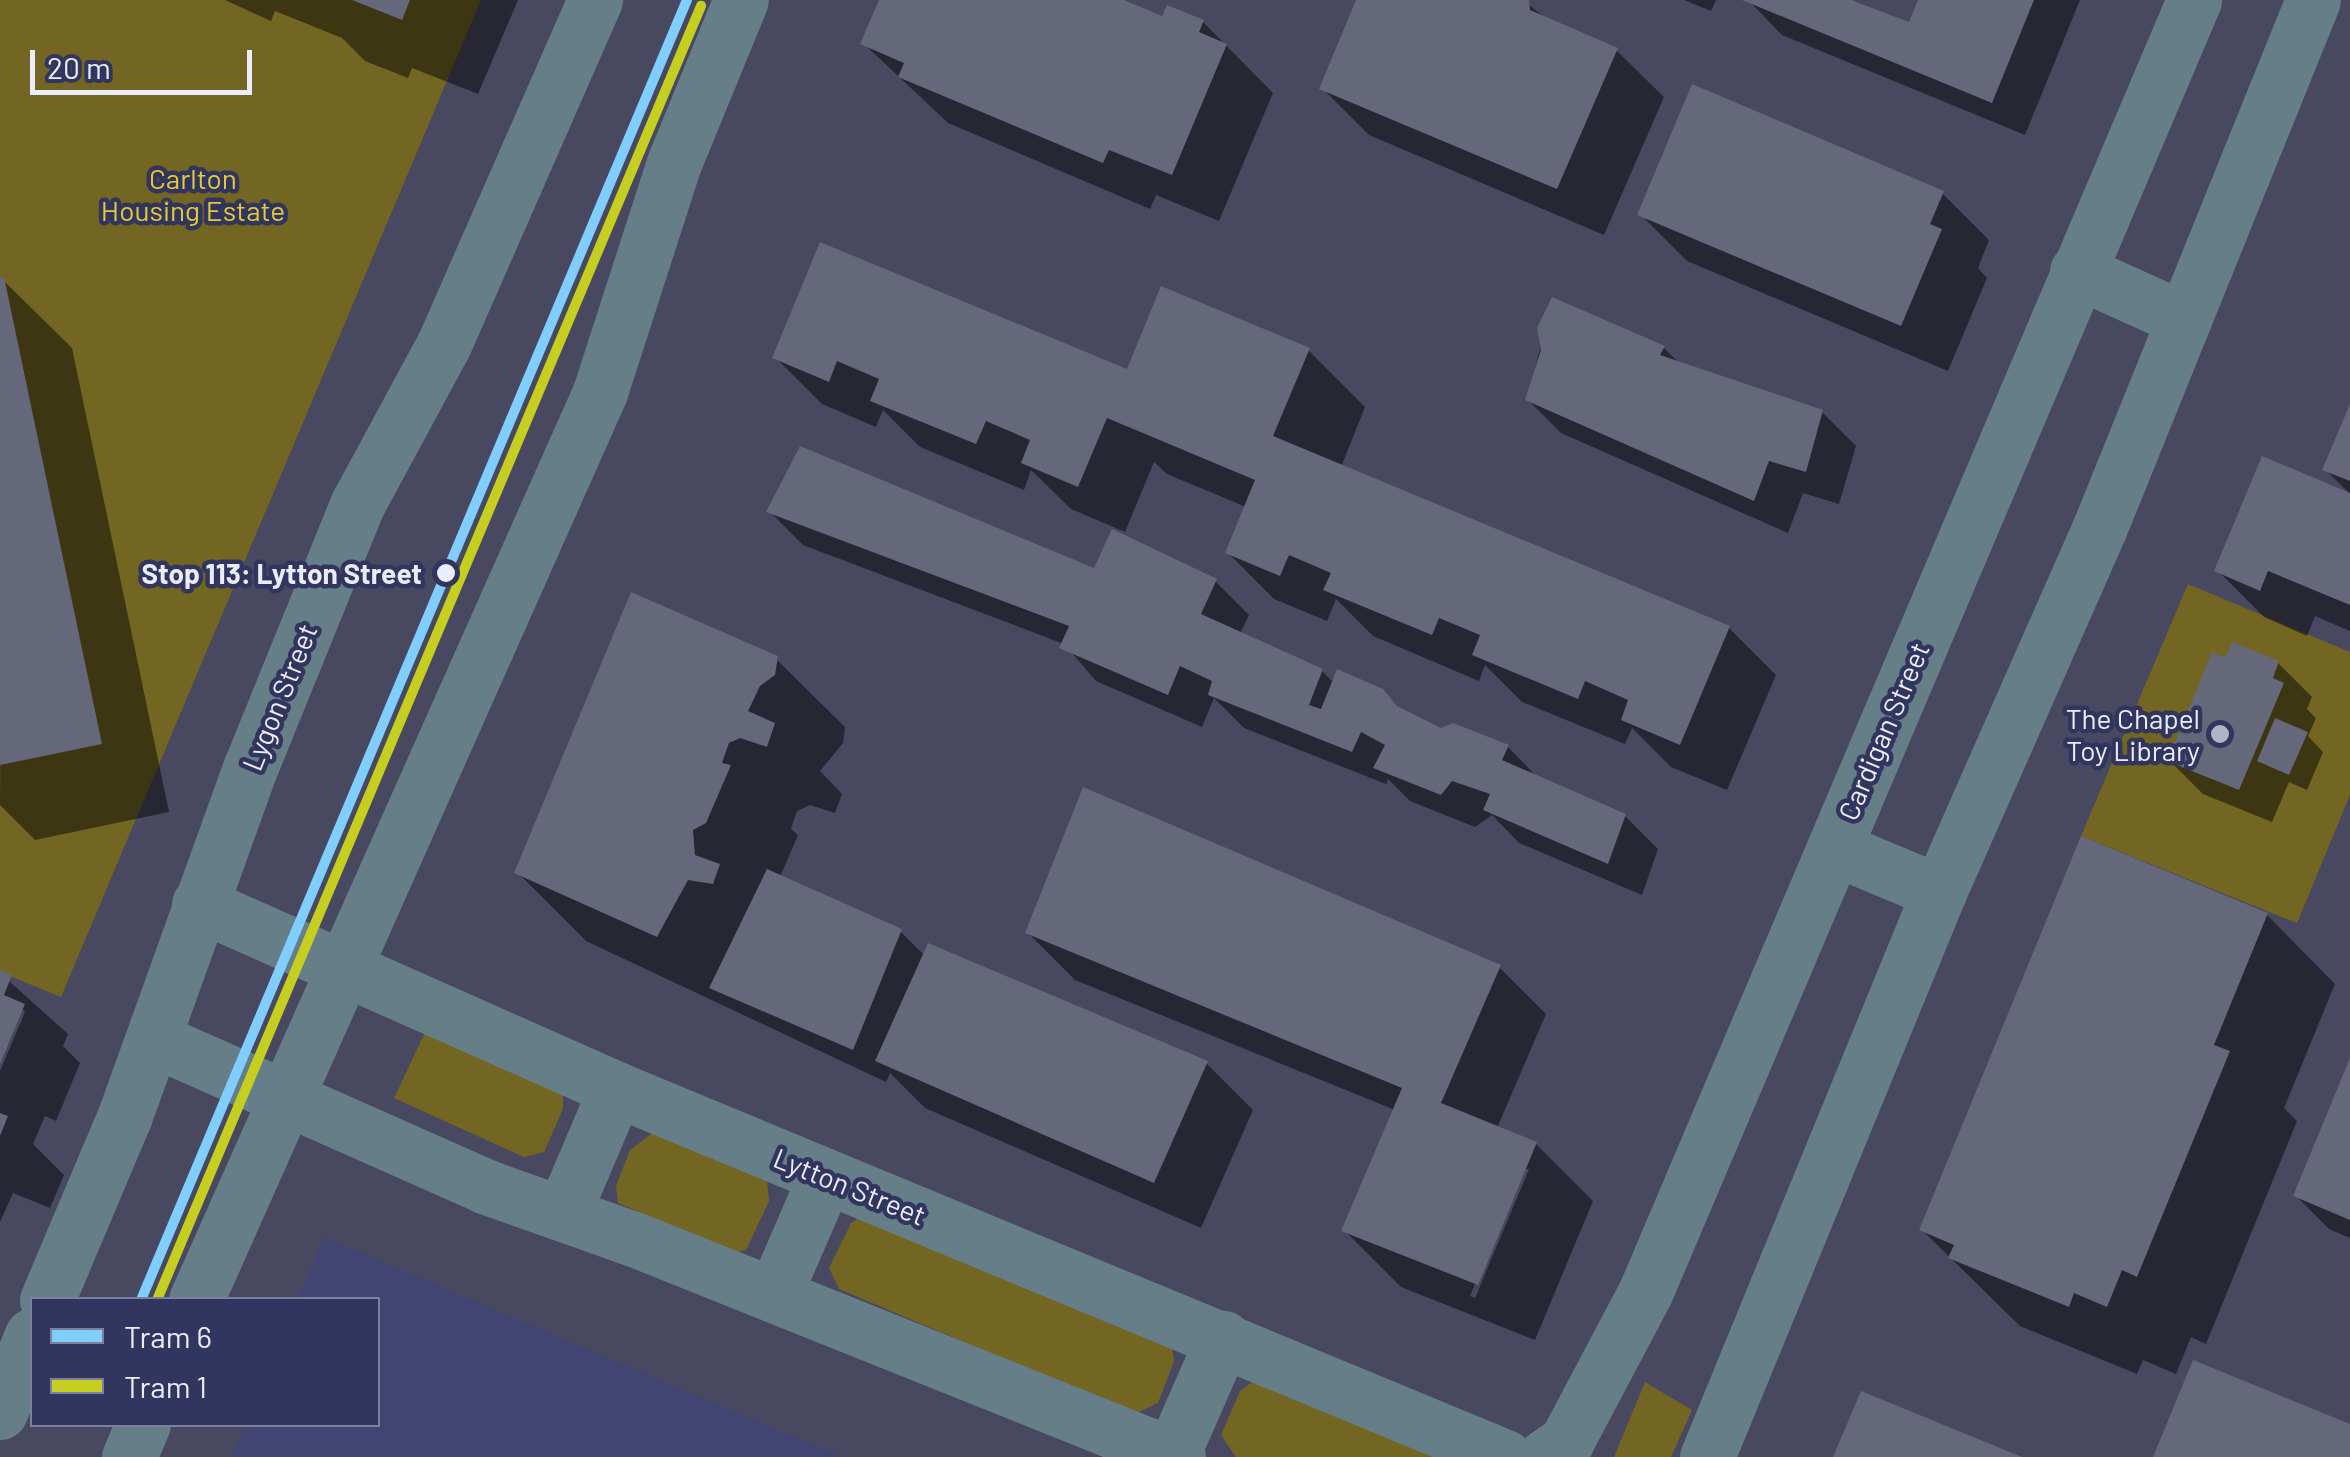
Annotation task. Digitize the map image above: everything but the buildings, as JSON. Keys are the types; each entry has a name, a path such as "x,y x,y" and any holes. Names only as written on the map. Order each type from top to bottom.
{"street":[{"name":"Lygon Street","path":"49,1297 153,1039 200,904 358,503 444,344 596,0"},
{"path":"197,1297 600,392 674,163 741,0"},
{"name":"Cardigan Street","path":"1535,1455 1646,1293 2194,0"},
{"path":"1708,1457 1939,892 2184,319 2313,0"},
{"path":"2077,272 2184,319"},
{"path":"1834,848 1939,892"},
{"name":"Lytton Street","path":"200,904 342,972 825,1176 1222,1338 1535,1455"},
{"path":"153,1039 285,1094 331,1121 1175,1456 1222,1338"},
{"path":"563,1214 616,1088"},
{"path":"774,1296 825,1176"},
{"path":"0,1412 30,1340"},
{"path":"130,1457 142,1427"}],"shaded area":[{"path":"324,1237 841,1457 232,1457 244,1427 380,1427 380,1297 299,1297"}],"green space":[{"name":"Carlton Housing Estate","path":"0,0 481,0 61,997 0,972"},
{"path":"2188,584 2350,652 2350,795 2297,923 2081,836"},
{"path":"428,1026 563,1090 563,1109 544,1152 524,1157 394,1098"},
{"path":"654,1132 767,1181 769,1201 746,1250 733,1253 618,1203 616,1186 630,1150"},
{"path":"862,1216 1172,1346 1174,1361 1158,1403 1134,1414 839,1289 829,1268 851,1223"},
{"path":"1252,1382 1438,1457 1236,1457 1221,1435 1240,1391"},
{"path":"1645,1382 1692,1410 1671,1457 1614,1457"}],"tram line":[{"name":"6","path":"142,1297 687,0"},
{"name":"1","path":"158,1297 701,6"}],"place":[{"name":"Stop 113: Lytton Street","path":"446,573"},
{"name":"The Chapel Toy Library","path":"2220,734"}]}
